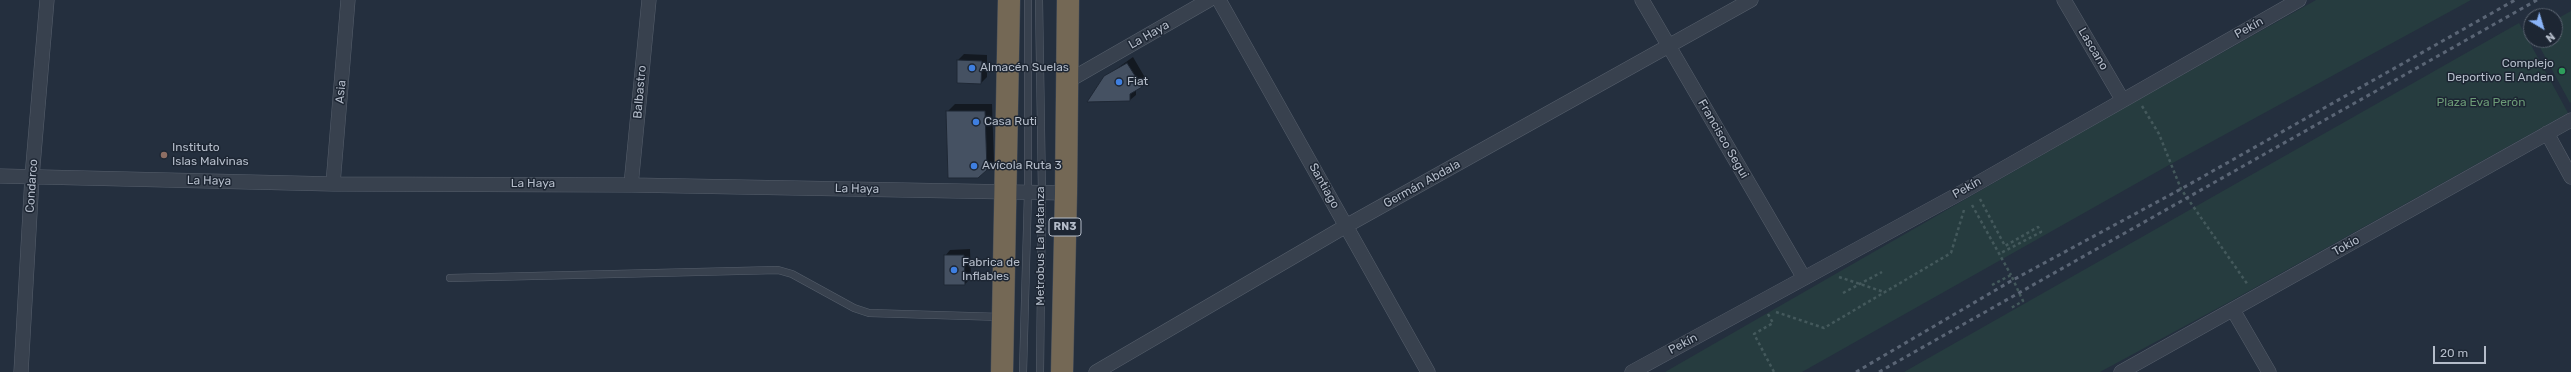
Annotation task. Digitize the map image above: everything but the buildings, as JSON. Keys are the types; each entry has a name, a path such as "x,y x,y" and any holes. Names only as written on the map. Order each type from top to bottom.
{"highway":[{"path":"1002,372 1009,0"},
{"name":"RN3","path":"1062,372 1068,81 1068,0"}],"street":[{"name":"Condarco","path":"21,372 32,177 47,0"},
{"name":"Asia","path":"333,184 348,0"},
{"name":"Balbastro","path":"632,185 648,0"},
{"name":"La Haya","path":"1068,81 1209,0"},
{"name":"Santiago","path":"1219,0 1428,372"},
{"name":"Francisco Segui","path":"1642,0 1804,278"},
{"name":"Germán Abdala","path":"1096,372 1346,226 1751,0"},
{"name":"Lascano","path":"2064,0 2128,96"},
{"name":"Pekín","path":"1632,372 1968,191 2128,96 2299,0"},
{"name":"Tokio","path":"2121,372 2571,120"},
{"path":"2547,133 2571,177"},
{"name":"La Haya","path":"0,176 333,184 632,185 1066,193"},
{"path":"2233,310 2269,372"}],"lane":[{"name":"Metrobus La Matanza","path":"1028,0 1040,372"},
{"name":"Metrobus La Matanza","path":"1022,372 1035,193 1040,0"},
{"path":"450,278 778,270 792,274 854,308 869,313 1002,316"}],"path":[{"path":"2128,96 2151,117 2180,189 2256,296"},
{"path":"1968,191 2005,246 2038,227 2041,232 1999,254"},
{"path":"1968,191 2023,301 2011,308"},
{"path":"1772,310 1824,328 1951,253 1968,191"},
{"path":"1818,271 1884,292"},
{"path":"1844,294 1882,272"},
{"path":"1992,285 2010,275"},
{"path":"1773,323 1754,334 1774,372"}],"green space":[{"path":"2316,0 2471,0 2169,165 1802,372 1665,372 2131,104"},
{"name":"Complejo Deportivo El Anden","path":"2571,11 2570,103 2540,48 2563,48 2563,16"},
{"name":"Plaza Eva Perón","path":"2519,23 2523,30 2523,48 2533,48 2568,113 2231,301 2100,372 1904,372"}],"railway":[{"path":"1856,372 2011,281 2181,189 2515,0"},
{"path":"1879,372 2537,0"}],"place":[{"name":"Almacén Suelas","path":"972,68"},
{"name":"Complejo Deportivo El Anden","path":"2562,71"},
{"name":"Fiat","path":"1119,82"},
{"name":"Casa Ruti","path":"976,122"},
{"name":"Instituto Islas Malvinas","path":"164,155"},
{"name":"Avícola Ruta 3","path":"974,166"},
{"name":"Fabrica de Inflables","path":"954,270"}]}
